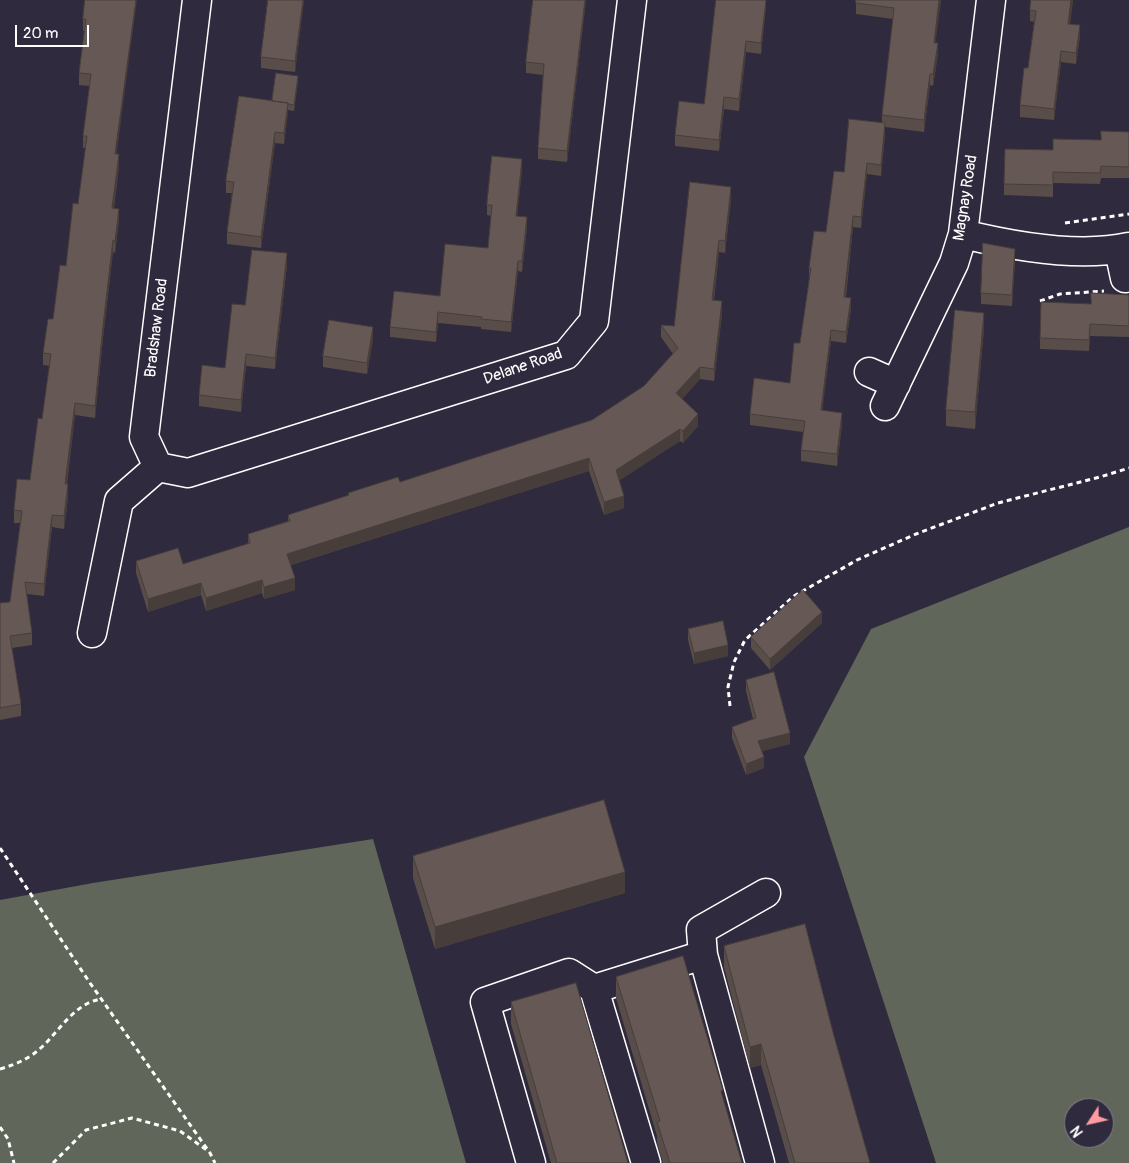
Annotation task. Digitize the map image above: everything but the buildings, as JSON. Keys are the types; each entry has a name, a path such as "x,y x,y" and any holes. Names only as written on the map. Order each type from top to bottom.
{"street":[{"name":"Bradshaw Road","path":"158,467 144,437 197,0"},
{"name":"Delane Road","path":"158,467 188,473 566,355 594,321 632,0"},
{"name":"Magnay Road","path":"869,372 890,395 954,264 963,234 991,0"},
{"path":"963,234 994,242 1071,251 1124,248 1117,284"},
{"path":"92,633 119,501 158,467"},
{"path":"760,1163 703,955 701,930 766,893"},
{"path":"594,989 703,955"},
{"path":"531,1163 485,1002 569,973 594,989 646,1163"}],"path":[{"path":"1040,301 1060,294 1117,284"},
{"path":"730,706 728,687 734,662 745,640 794,596 857,560 916,534 998,503 1129,468"},
{"path":"0,848 101,999 210,1153 215,1163"},
{"path":"0,1069 22,1062 43,1046 71,1015 92,1000 101,999"},
{"path":"53,1163 86,1130 132,1118 180,1130 210,1153"},
{"path":"0,1127 8,1139 14,1163"}],"green space":[{"path":"1129,527 1129,1163 936,1163 804,757 871,629"},
{"path":"373,839 466,1163 0,1163 0,900 93,883"}]}
